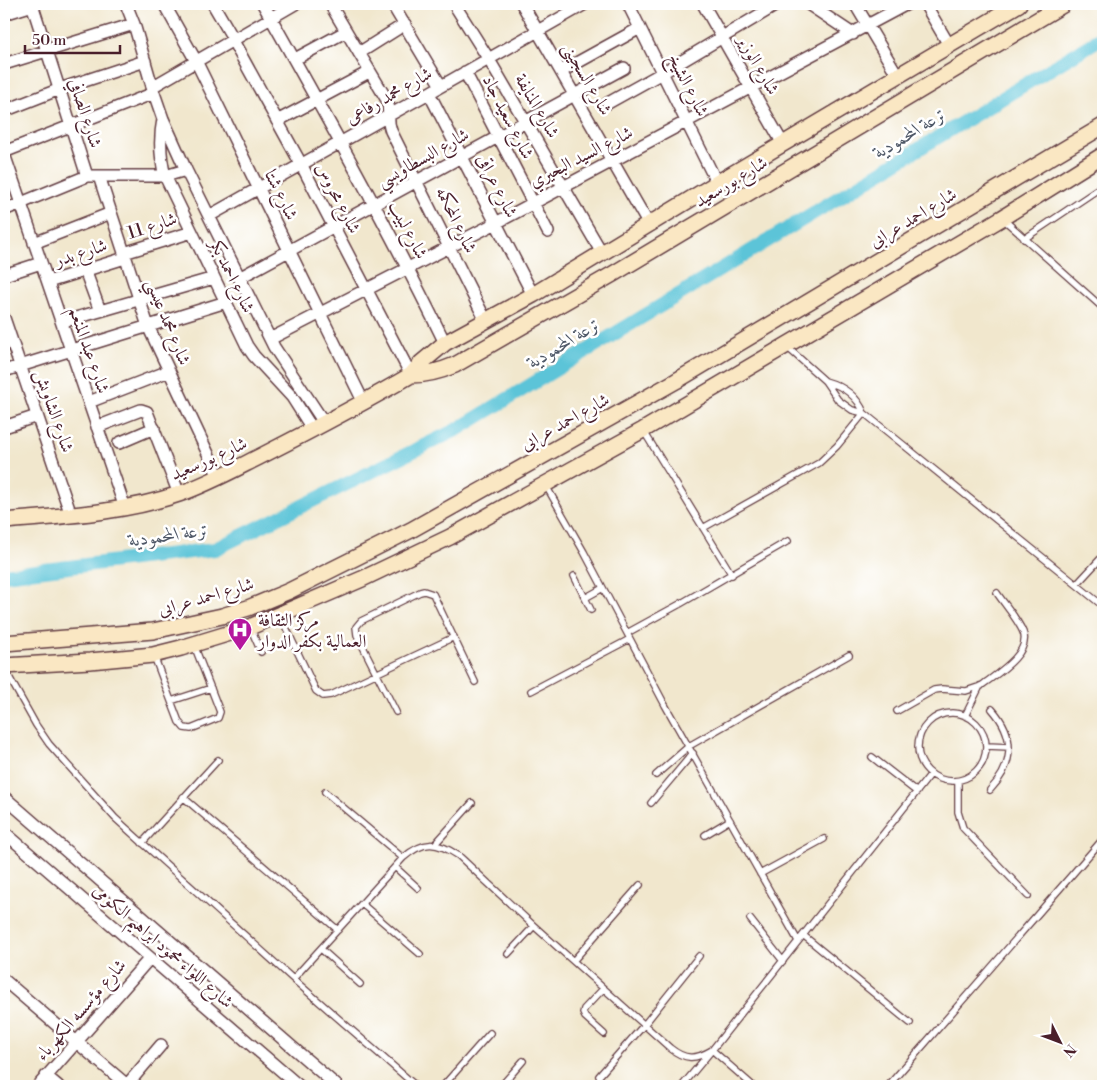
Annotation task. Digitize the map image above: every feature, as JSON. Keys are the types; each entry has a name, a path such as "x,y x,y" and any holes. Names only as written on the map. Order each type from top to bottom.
{"main road":[{"name":"شارع بورسعيد","path":"4,521 125,508 179,494 219,477 319,427 411,375 427,358 445,344 532,295 1019,4"},
{"name":"شارع بورسعيد","path":"411,375 439,372 455,365 621,269 1064,4"},
{"name":"شارع احمد عرابى","path":"4,643 153,631 222,616 248,608 289,591 411,530 676,382 1103,126"},
{"path":"4,667 153,654 194,644 250,627 280,615 410,557 450,537 643,430 1002,218 1103,155"}],"street":[{"path":"4,14 33,4"},
{"name":"شارع الصافي","path":"33,4 71,126 93,176"},
{"name":"شارع شتا","path":"164,4 196,61 364,403"},
{"name":"شارع محروس","path":"213,4 301,164 411,375"},
{"name":"شارع لبيب","path":"263,4 342,142 408,267 445,344"},
{"path":"4,153 153,90 196,61 295,4"},
{"name":"شارع المحكمه","path":"330,4 387,100 390,108 387,120 391,131 486,321"},
{"path":"392,4 441,86"},
{"name":"شارع المنايفة","path":"454,4 488,58 602,253"},
{"name":"شارع السجينى","path":"522,4 649,224"},
{"name":"شارع الشيخ","path":"628,4 717,183"},
{"name":"شارع الوزير","path":"703,4 783,144"},
{"path":"754,4 760,14"},
{"path":"608,103 778,4"},
{"path":"808,4 853,34"},
{"path":"855,4 898,76"},
{"name":"شارع السيد البحيري","path":"258,360 272,343 319,314 496,223 532,202 687,122 907,4"},
{"path":"925,4 950,45"},
{"name":"شارع احمد بكر","path":"130,5 153,90 163,119 239,278 272,343 319,427"},
{"name":"شارع محمد رفاعى","path":"209,216 430,93 579,5"},
{"path":"4,64 134,24"},
{"path":"359,53 405,24"},
{"path":"562,71 640,28"},
{"path":"295,59 345,32"},
{"path":"4,111 145,61"},
{"name":"شارع البسطاويسي","path":"239,278 624,68"},
{"path":"277,121 370,72"},
{"name":"شارع سعيد جاد","path":"464,72 548,232"},
{"name":"شارع عراقى","path":"430,93 532,295"},
{"name":"شارع احمد بكر","path":"163,119 160,148 165,176 247,346 319,427"},
{"name":"شارع عبد المنعم","path":"4,153 125,508"},
{"path":"4,210 93,176 165,176 186,170"},
{"name":"شارع محمد عيسي","path":"93,176 111,213 148,326 219,477"},
{"path":"34,244 111,213"},
{"name":"شارع 11","path":"124,255 192,232"},
{"name":"شارع بدر","path":"48,282 124,255"},
{"path":"4,275 41,263"},
{"path":"85,270 100,311"},
{"path":"62,322 214,278"},
{"path":"4,371 226,302"},
{"name":"شارع الشاويش","path":"4,318 71,515"},
{"path":"270,372 283,361"},
{"path":"89,402 169,371"},
{"path":"98,427 141,410 147,412 179,494"},
{"path":"4,427 37,416"},
{"path":"119,442 154,428"},
{"path":"4,797 337,1086"},
{"name":"شارع اللواء محمود ابراهيم الكومى","path":"4,832 298,1086"},
{"name":"شارع مؤسسه الكهرباء","path":"38,1086 150,958"},
{"path":"4,980 127,1086 161,1045"},
{"path":"46,1076 58,1086"}],"lane":[{"path":"1024,238 1103,186"},
{"path":"1002,218 1103,308"},
{"path":"786,346 825,380 836,384 850,393 859,402 864,413"},
{"path":"825,380 830,390 847,407 864,413 1103,606"},
{"path":"704,528 819,463 837,446 864,413"},
{"path":"643,430 732,575"},
{"path":"546,484 665,705 798,942"},
{"path":"531,691 629,636 788,542"},
{"path":"1077,584 1103,556"},
{"path":"574,576 591,610"},
{"path":"585,598 603,588"},
{"path":"396,712 357,635 356,627 361,621 420,592 429,591 433,594 475,682"},
{"path":"897,711 934,690 966,691 980,686 1015,658 1024,643 1022,632 997,593"},
{"path":"280,615 319,694 323,696 331,695 454,637"},
{"path":"250,627 261,652"},
{"path":"153,654 181,726 191,729 219,717 220,712 194,644"},
{"path":"656,775 689,746 849,655"},
{"path":"4,667 36,725 49,744 115,818 416,1086"},
{"path":"965,716 980,686"},
{"path":"171,701 211,688"},
{"path":"990,790 998,782 1004,771 1009,747 1004,726 992,709"},
{"path":"944,713 959,713 973,720 983,731 987,746 985,758 979,770 969,778 958,782 943,781 930,775 921,763 917,748 920,733 930,720 944,713"},
{"path":"987,746 1009,747"},
{"path":"651,803 693,754"},
{"path":"872,757 917,792"},
{"path":"142,842 218,760"},
{"path":"682,1086 930,775"},
{"path":"958,782 958,812 963,828 1028,896"},
{"path":"325,792 403,858"},
{"path":"183,798 338,930"},
{"path":"435,844 472,804"},
{"path":"705,835 730,820"},
{"path":"760,874 824,838"},
{"path":"888,1086 1103,839"},
{"path":"294,979 403,858 411,851 430,843 448,849 459,856 644,1026 679,1055 690,1058 702,1056 712,1050"},
{"path":"395,867 418,888"},
{"path":"573,961 640,884"},
{"path":"362,904 420,954"},
{"path":"750,919 783,961"},
{"path":"508,954 534,926"},
{"path":"803,935 910,1023"},
{"path":"321,949 360,984"},
{"path":"599,1076 644,1026 699,956"},
{"path":"604,989 584,1010 583,1014 604,1034"},
{"path":"443,1086 490,1033"},
{"path":"712,1050 752,1084"},
{"path":"500,1086 523,1061"}],"waterway":[{"name":"ترعة المحمودية","path":"4,575 215,549 458,429 1103,37"}],"place":[{"name":"مركز الثقافة العمالية بكفر الدوار","path":"240,651"}]}
